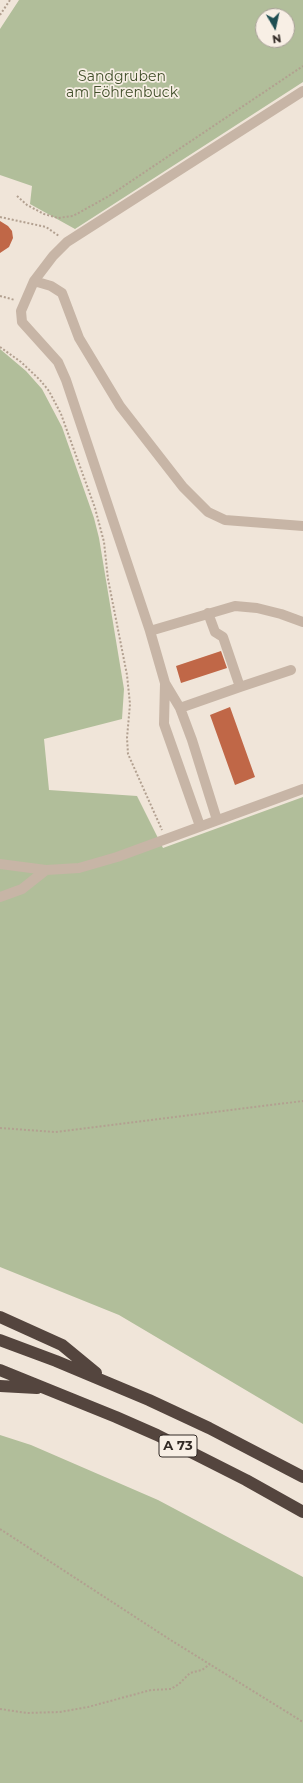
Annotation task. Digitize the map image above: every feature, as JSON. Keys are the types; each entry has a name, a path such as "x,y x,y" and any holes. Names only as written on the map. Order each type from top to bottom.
{"highway":[{"path":"0,1317 62,1345 106,1381"},
{"name":"A 73","path":"0,1340 106,1381 209,1428 303,1477"},
{"name":"A 73","path":"0,1370 157,1435 246,1480 303,1512"},
{"name":"A 73","path":"0,1386 49,1389"}],"lane":[{"path":"217,820 192,740 180,708 165,683 150,631 66,380 58,362 22,322 21,311 34,281 53,256 68,242 303,91"},
{"path":"34,281 51,286 62,293 79,338 120,406 183,487 208,512 225,520 303,526"},
{"path":"150,631 235,606 257,608 281,614 303,622"},
{"path":"208,613 215,632 223,638 240,687"},
{"path":"180,708 291,670"},
{"path":"165,683 164,724 200,826"},
{"path":"0,864 46,870 79,868 117,857 165,838 303,790"},
{"path":"0,897 22,889 46,870"}],"path":[{"path":"0,15 10,0"},
{"path":"17,196 26,205 44,214 58,218 74,216 90,208 303,66"},
{"path":"0,217 46,227 68,242"},
{"path":"0,296 24,302"},
{"path":"0,347 21,362 49,391 60,414 95,508 104,542 108,579 127,676 130,704 127,738 128,754 165,838"},
{"path":"0,1128 55,1132 303,1100"},
{"path":"0,1529 303,1722"},
{"path":"0,1709 34,1713 60,1712 88,1707 151,1690 171,1688 179,1684 190,1673 202,1670 210,1664"}],"green space":[{"name":"Sandgruben am Föhrenbuck","path":"19,0 303,0 303,82 75,229 30,204 32,186 0,175 0,29"},
{"path":"0,349 26,371 42,389 62,427 94,518 99,538 124,689 122,719 44,739 49,790 137,796 163,848 303,797 303,1424 119,1315 0,1267"},
{"path":"0,1435 31,1445 158,1500 303,1577 303,1783 0,1783"}],"building":[{"path":"0,221 8,226 12,231 13,238 9,247 0,253"},
{"path":"221,651 227,668 181,683 176,666"},
{"path":"230,707 255,777 235,785 210,715"}]}
